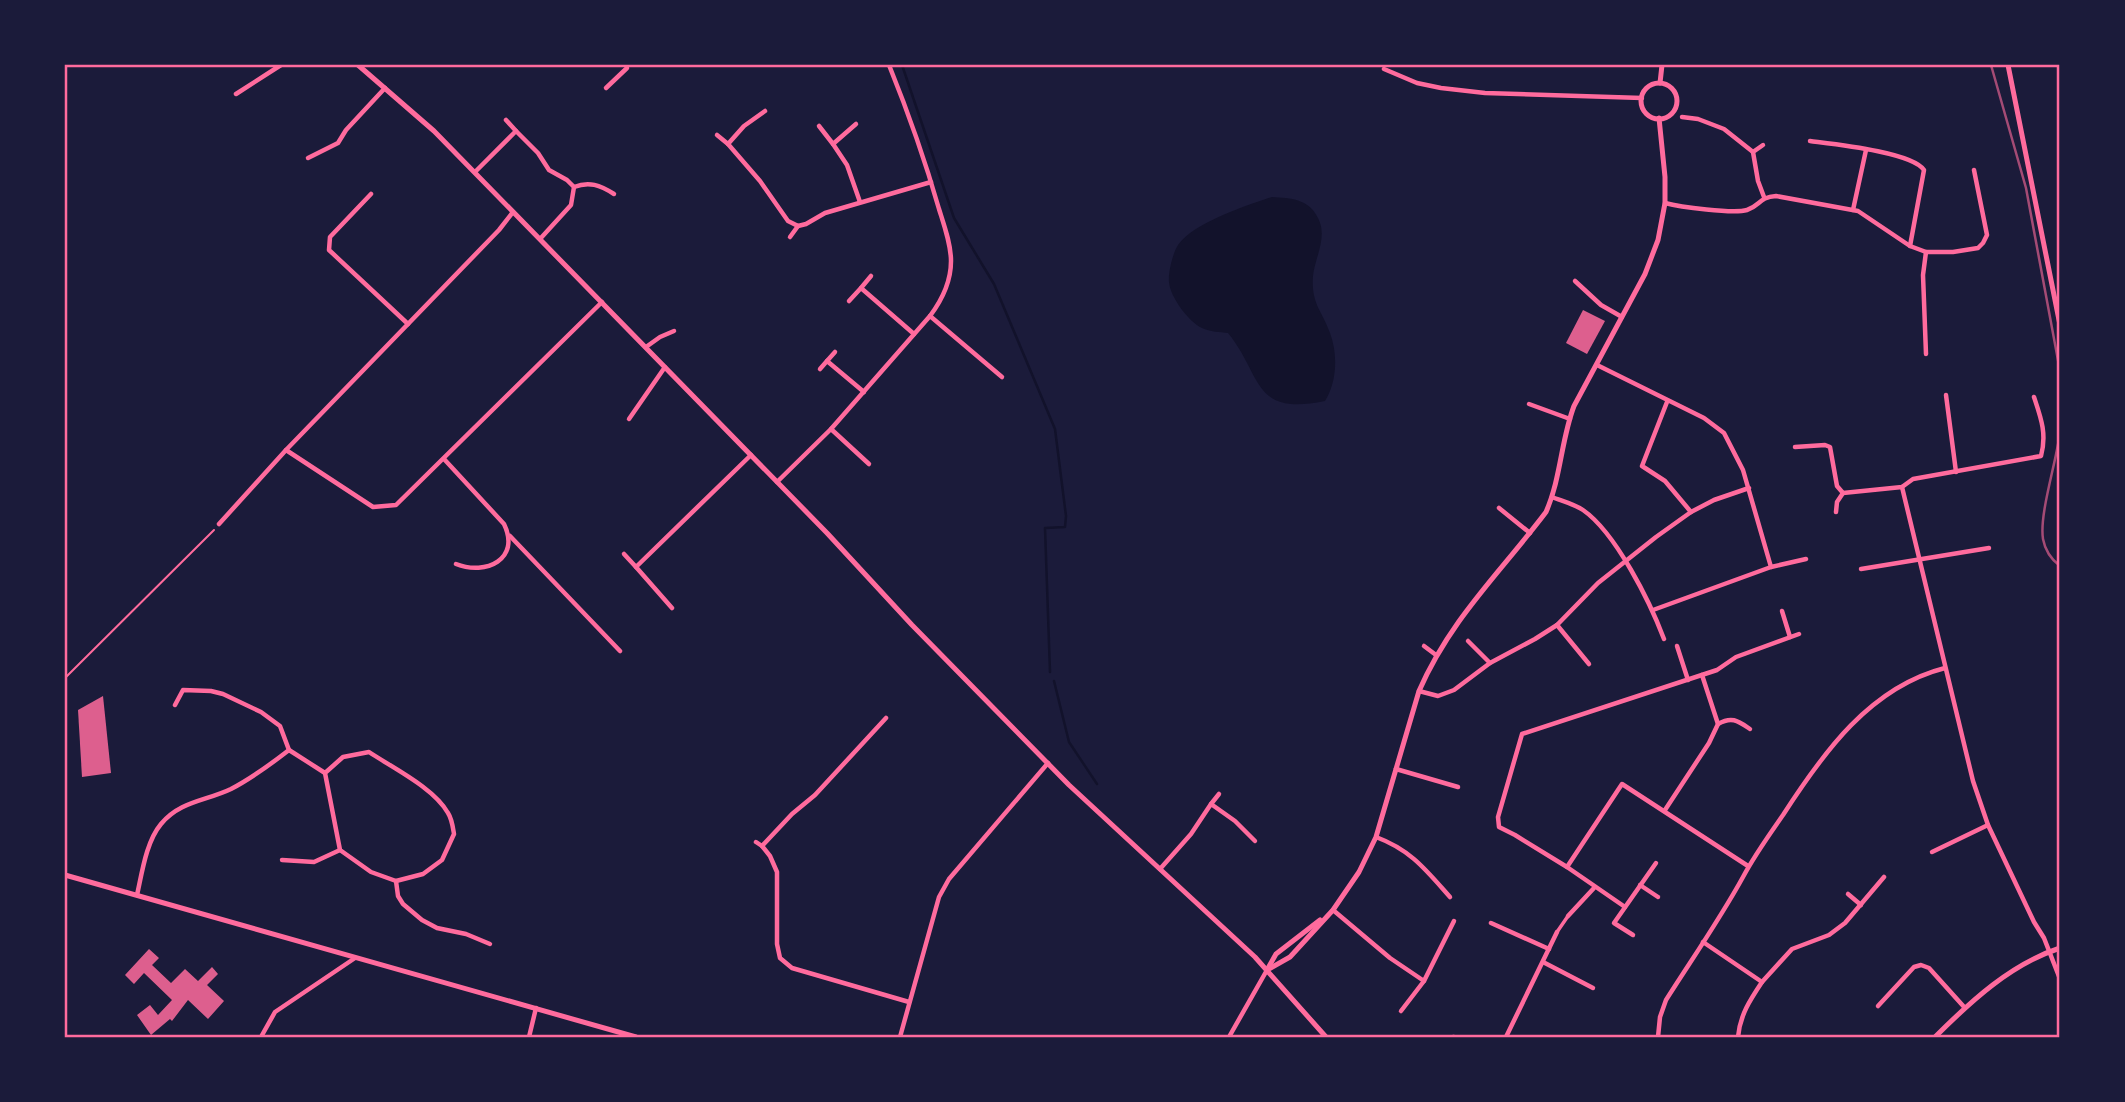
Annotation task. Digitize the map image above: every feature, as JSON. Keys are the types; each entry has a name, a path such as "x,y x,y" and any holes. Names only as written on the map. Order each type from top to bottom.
{"street":[{"path":"236,94 281,65"},
{"path":"358,65 386,87 475,172 1048,763 1236,938 1326,1037"},
{"path":"777,482 831,429 930,316 940,303 948,282 951,262 948,240 931,182 889,65"},
{"path":"1660,83 1662,65"},
{"path":"2008,65 2060,325"},
{"path":"606,89 628,66"},
{"path":"1384,69 1417,83 1441,88 1485,93 1642,99"},
{"path":"1660,83 1672,88 1677,101 1671,113 1659,118 1646,113 1642,99 1647,88 1660,83"},
{"path":"308,158 338,143 346,130 386,87"},
{"path":"728,144 744,126 765,111"},
{"path":"1682,117 1698,119 1724,129 1753,152 1758,181 1765,197"},
{"path":"1266,970 1290,957 1333,910 1359,872 1376,837 1419,691 1436,655 1473,599 1546,512 1570,419 1646,274 1658,240 1665,203 1659,118"},
{"path":"506,120 538,153 549,170 574,187"},
{"path":"833,144 856,124"},
{"path":"819,127 847,165 860,202"},
{"path":"475,172 516,131"},
{"path":"717,135 760,181 788,221 797,226 806,225 825,213 931,182"},
{"path":"1810,141 1867,149 1915,160 1924,170 1910,246"},
{"path":"1753,152 1763,145"},
{"path":"1853,210 1867,149"},
{"path":"1665,203 1692,208 1747,210 1765,197 1776,196 1853,210 1910,246 1926,252 1953,252 1978,248 1987,235 1975,170"},
{"path":"574,187 584,183 596,184 614,194"},
{"path":"540,239 571,205 574,187"},
{"path":"372,194 330,236 329,250 408,324"},
{"path":"219,524 513,212"},
{"path":"790,237 797,226"},
{"path":"1926,252 1923,275 1926,354"},
{"path":"849,301 871,276"},
{"path":"1575,281 1601,305 1623,318"},
{"path":"861,288 914,334"},
{"path":"286,450 373,507 396,505 602,302"},
{"path":"930,316 1002,377"},
{"path":"646,347 674,331"},
{"path":"820,369 835,352"},
{"path":"827,361 864,392"},
{"path":"1597,365 1704,418 1724,433 1743,470 1771,567"},
{"path":"629,419 665,367"},
{"path":"1945,395 1955,472"},
{"path":"1843,493 1902,487 1913,479 2041,456 2044,425 2034,397"},
{"path":"1667,402 1642,466 1665,481 1691,512"},
{"path":"1529,404 1570,419"},
{"path":"831,429 869,464"},
{"path":"1794,447 1830,447 1837,486 1843,493"},
{"path":"636,567 751,455"},
{"path":"444,459 504,524 510,535 620,650"},
{"path":"1902,487 1973,781 1988,825 2050,952 2060,979"},
{"path":"1419,691 1438,696 1454,690 1490,663 1557,625 1598,583 1691,512 1714,500 1749,488"},
{"path":"1836,512 1837,502 1843,493"},
{"path":"1552,497 1582,509 1594,520 1625,561 1653,610 1664,639"},
{"path":"1499,508 1530,533"},
{"path":"456,565 468,569 482,569 496,564 507,551 510,535"},
{"path":"1861,569 1989,548"},
{"path":"624,554 672,608"},
{"path":"1653,610 1771,567 1806,559"},
{"path":"1782,611 1790,637"},
{"path":"1557,625 1589,664"},
{"path":"1625,907 1567,867 1499,828 1498,817 1522,734 1717,670 1736,657 1799,634"},
{"path":"1468,641 1490,663"},
{"path":"1424,646 1436,655"},
{"path":"1676,646 1688,680"},
{"path":"1658,1037 1660,1017 1667,1000 1748,866 1809,775 1845,730 1879,700 1905,683 1945,668"},
{"path":"1702,675 1718,724"},
{"path":"175,705 183,690 211,691 261,712 281,726 289,750 325,773 340,850 371,872 396,881 423,874 442,860 454,834 449,814 417,783 369,752 343,757 325,773"},
{"path":"762,846 792,814 816,795 886,718"},
{"path":"1665,811 1709,743 1718,724 1734,719 1750,729"},
{"path":"137,895 146,857 159,826 176,809 231,789 289,750"},
{"path":"900,1037 939,897 949,878 1048,763"},
{"path":"1396,769 1458,787"},
{"path":"1567,867 1622,784 1748,866"},
{"path":"1160,869 1191,834 1219,794"},
{"path":"1211,804 1235,821 1255,841"},
{"path":"1932,852 1988,825"},
{"path":"1376,837 1399,847 1418,860 1450,897"},
{"path":"756,842 770,856 777,872 777,944 780,958 792,968 909,1002"},
{"path":"282,860 314,862 340,850"},
{"path":"1633,935 1614,923 1656,863"},
{"path":"65,875 636,1037"},
{"path":"1738,1037 1743,1012 1762,982 1792,949 1829,935 1845,923 1884,877"},
{"path":"396,881 398,896 403,904 422,920 437,928 466,934 490,944"},
{"path":"1640,885 1658,897"},
{"path":"1506,1037 1557,932 1594,888"},
{"path":"1848,894 1861,905"},
{"path":"1229,1037 1276,954 1333,910"},
{"path":"1333,910 1390,958 1424,981"},
{"path":"1401,1011 1424,981 1454,921"},
{"path":"1491,923 1549,949"},
{"path":"1703,942 1762,982"},
{"path":"1935,1037 1965,1008 2026,962 2060,948"},
{"path":"261,1037 275,1012 355,958"},
{"path":"1543,962 1593,988"},
{"path":"1878,1006 1914,967 1921,965 1929,968 1965,1008"},
{"path":"529,1037 536,1007"}],"path":[{"path":"65,678 219,524"}],"shaded area":[{"path":"1272,197 1304,203 1314,212 1321,225 1313,286 1315,300 1333,341 1335,359 1334,377 1325,401 1284,403 1271,397 1262,389 1228,333 1197,325 1181,308 1170,288 1169,273 1173,258 1178,245 1185,237 1221,216"}],"building":[{"path":"1583,310 1605,321 1587,354 1566,343"},
{"path":"103,696 111,773 82,777 78,710"},
{"path":"149,949 159,958 152,965 171,983 185,969 198,981 212,967 218,974 207,985 224,1001 208,1019 188,1000 172,1021 170,1019 151,1035 137,1015 150,1005 158,1015 172,1000 144,973 134,984 125,975"}],"waterway":[{"path":"902,65 954,218 994,284 1055,429 1066,516 1065,527 1045,528 1050,672"},
{"path":"1054,681 1069,742 1097,784"}],"railway":[{"path":"1991,65 2026,188 2060,371"},
{"path":"2060,432 2042,528 2045,547 2060,566"}]}
